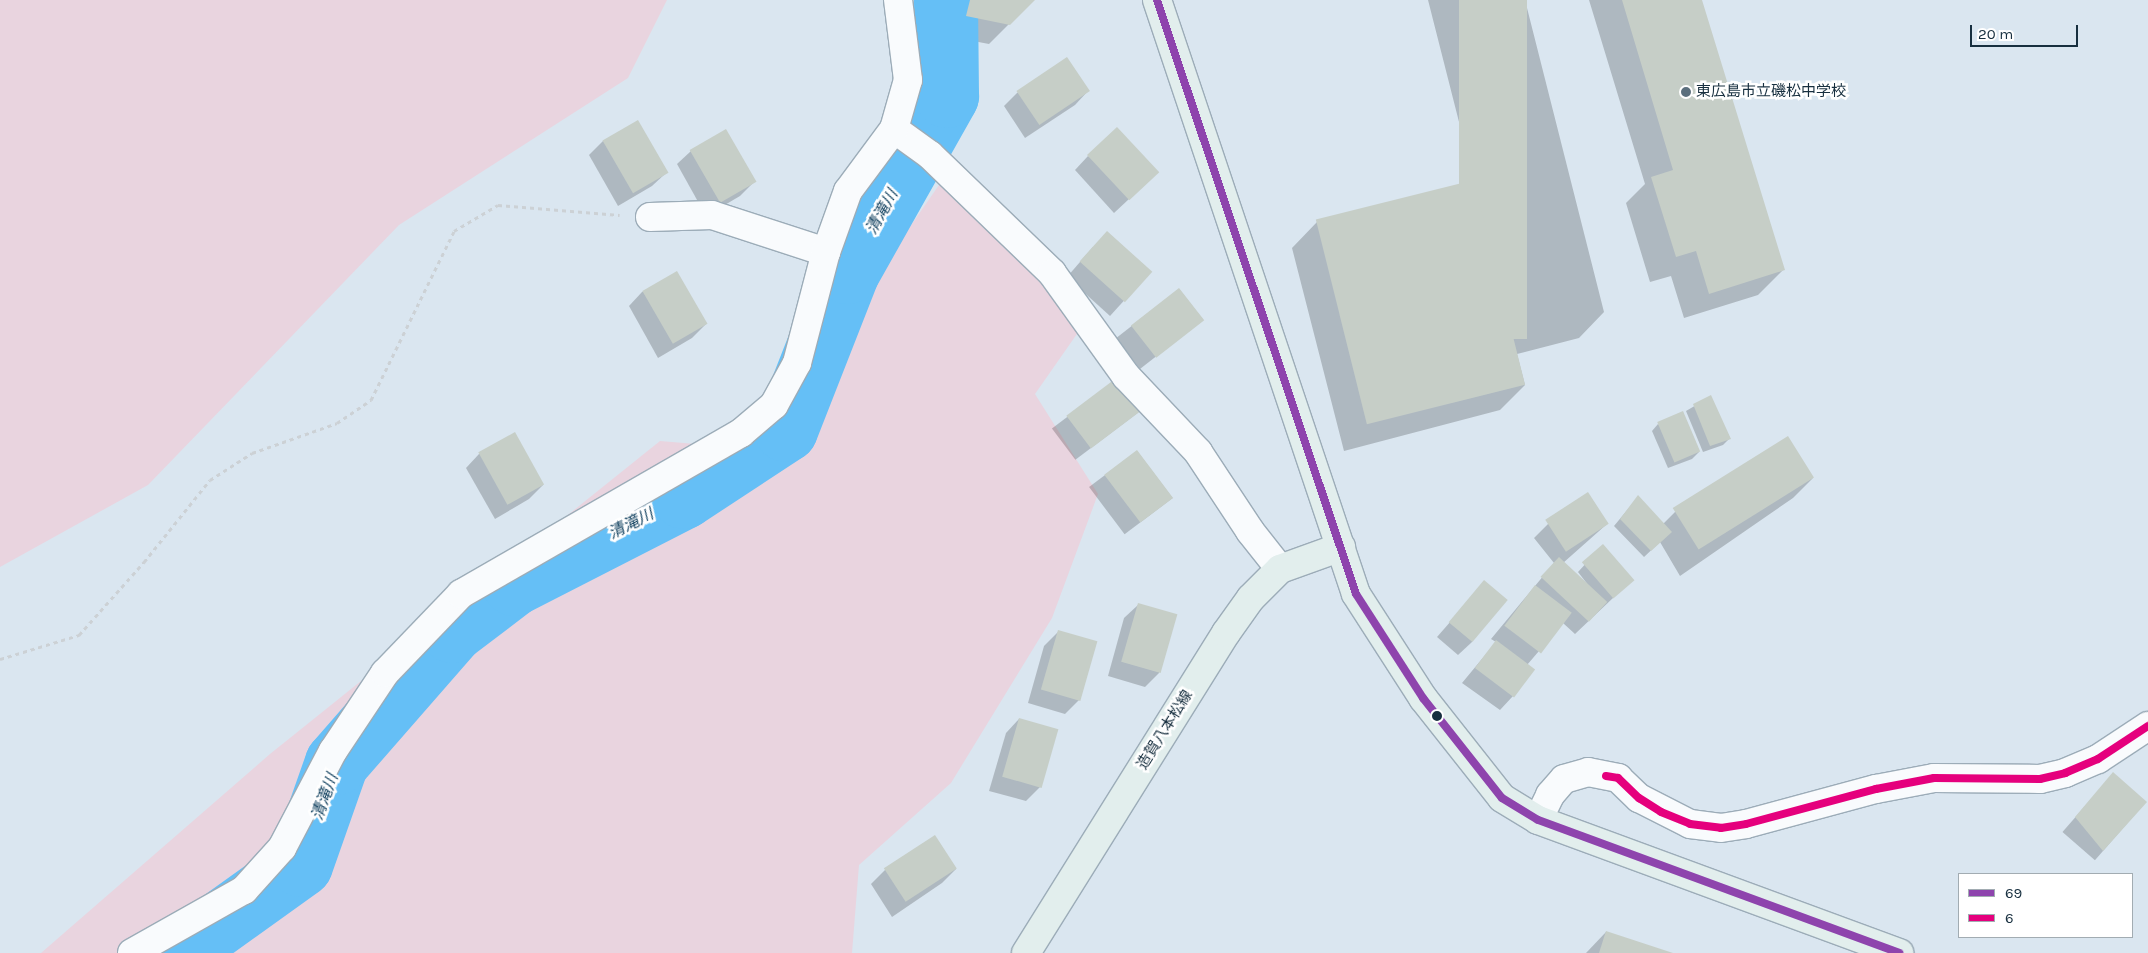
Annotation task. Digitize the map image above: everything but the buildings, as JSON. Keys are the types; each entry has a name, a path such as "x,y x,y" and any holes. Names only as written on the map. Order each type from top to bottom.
{"main road":[{"path":"1157,0 1356,594 1423,698 1502,798 1538,820 1899,953"},
{"name":"造賀八本松線","path":"1026,953 1226,633 1251,598 1280,569 1341,547"}],"street":[{"path":"132,953 244,890 282,848 333,751 384,674 461,594 741,433 774,405 797,363 826,252 848,191 898,130 908,80 898,0"},
{"path":"898,130 930,155 1052,273 1126,376 1198,452 1250,531 1280,569"},
{"path":"650,217 712,215 826,252"},
{"path":"1538,820 1550,796 1564,779 1588,772 1618,778 1639,798 1690,824 1721,828 1756,822 1876,788 1934,778 2040,779 2065,774 2098,759 2148,726"}],"path":[{"path":"0,659 79,635 144,562 210,480 252,453 337,423 370,400 454,231 498,205 650,217"}],"shaded area":[{"path":"0,0 667,0 628,78 399,225 148,485 0,567"},
{"path":"948,172 1086,321 1035,394 1098,494 1052,618 951,783 859,865 852,953 41,953 270,754 660,441 756,449"}],"waterway":[{"name":"清滝川","path":"172,953 205,934 301,865 337,763 452,631 514,584 684,497 786,430 848,272 947,96 946,0"}],"transit line":[{"name":"69","path":"1157,0 1356,594 1423,698 1502,798 1538,820 1899,953"},
{"name":"6","path":"1606,776 1618,778 1639,798 1661,812 1690,824 1721,828 1746,824 1876,789 1934,778 2040,779 2065,773 2098,759 2148,726"}],"place":[{"name":"東広島市立磯松中学校","path":"1686,92"}]}
